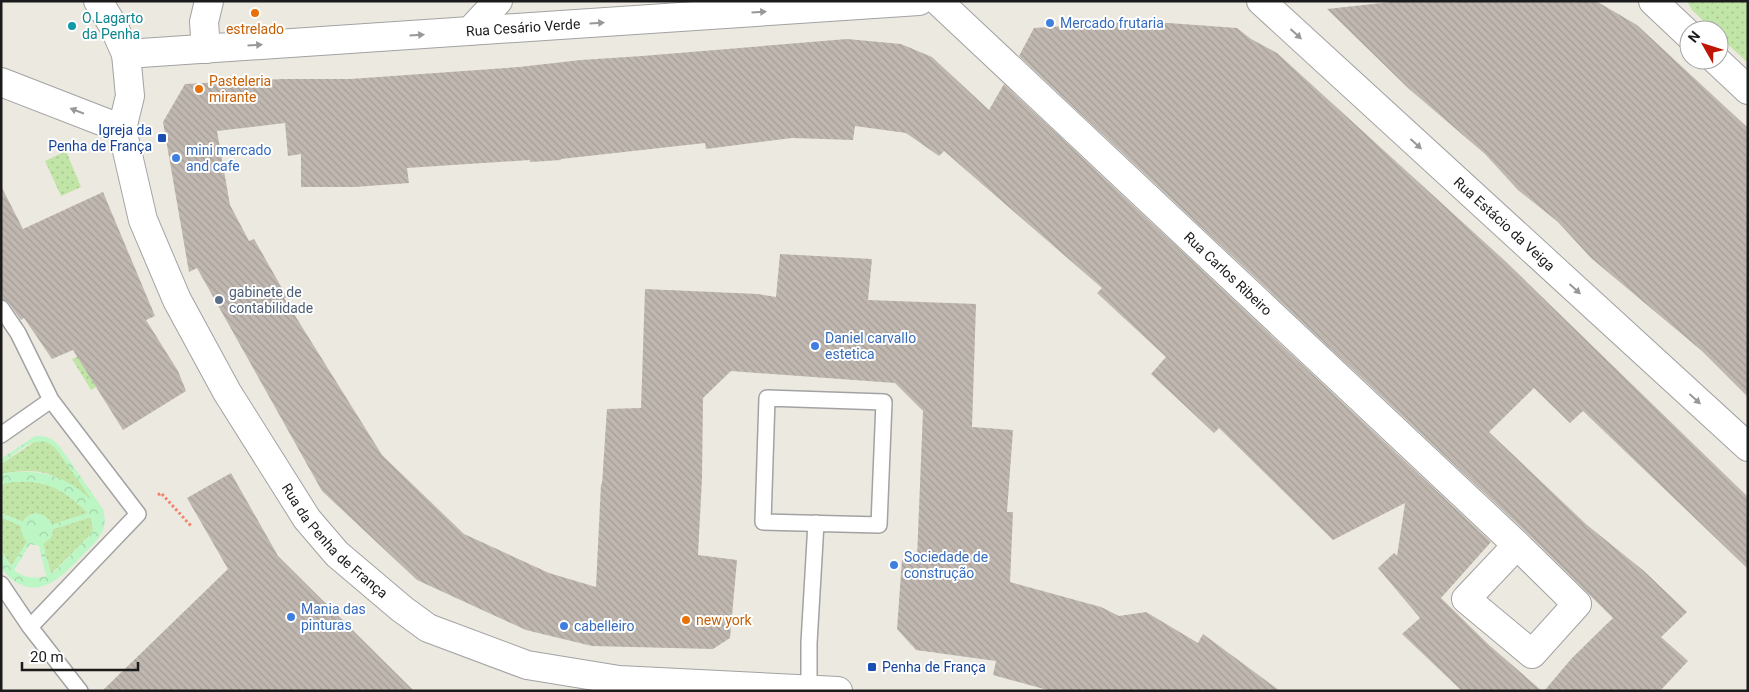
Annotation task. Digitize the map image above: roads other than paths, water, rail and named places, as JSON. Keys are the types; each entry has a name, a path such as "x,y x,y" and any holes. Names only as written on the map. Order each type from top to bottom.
{"street":[{"name":"Rua da Penha de França","path":"98,1 114,27 126,54 130,96 122,129 143,220 177,300 227,392 306,519 337,554 402,609 428,628 527,665 619,680 838,691"},
{"path":"206,49 204,22 209,1"},
{"path":"470,31 498,1"},
{"name":"Rua Cesário Verde","path":"126,54 815,5 919,1"},
{"name":"Rua Carlos Ribeiro","path":"938,1 1517,545"},
{"name":"Rua Estácio da Veiga","path":"1260,1 1748,447"},
{"path":"1653,1 1679,26"},
{"path":"1727,70 1748,90"},
{"path":"1,82 122,129"}],"lane":[{"path":"1,308 18,333 51,400 138,514 30,627"},
{"path":"767,398 884,402 879,525 816,523 763,522 767,398"},
{"path":"1,435 51,400"},
{"path":"809,690 809,643 816,523"},
{"path":"1,584 30,627 80,691"}],"place":[{"name":"estrelado","path":"255,13"},
{"name":"Mercado frutaria","path":"1050,23"},
{"name":"O Lagarto da Penha","path":"72,26"},
{"name":"Pasteleria mirante","path":"199,89"},
{"name":"Igreja da Penha de França","path":"162,138"},
{"name":"mini mercado and cafe","path":"176,158"},
{"name":"gabinete de contabilidade","path":"219,300"},
{"name":"Daniel carvallo estetica","path":"815,346"},
{"name":"Sociedade de construção","path":"894,565"},
{"name":"Mania das pinturas","path":"291,617"},
{"name":"new york","path":"686,620"},
{"name":"cabelleiro","path":"564,626"},
{"name":"Penha de França","path":"872,667"}]}
